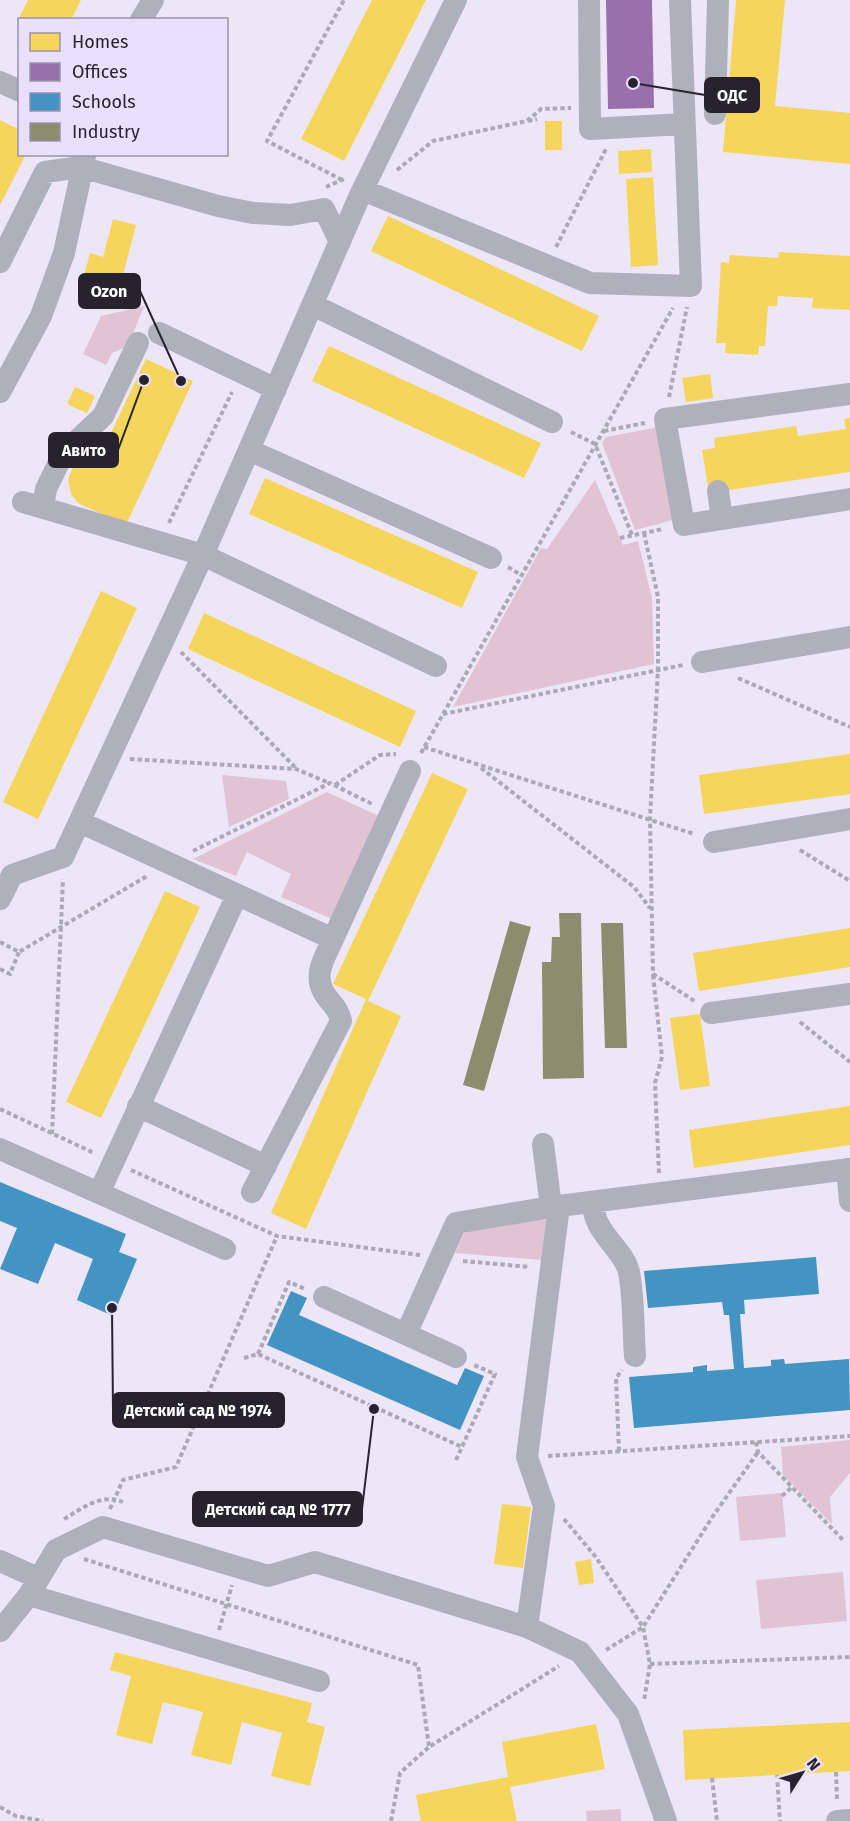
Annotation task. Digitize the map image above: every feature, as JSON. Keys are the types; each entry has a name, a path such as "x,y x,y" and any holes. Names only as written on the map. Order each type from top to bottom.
{"lane":[{"path":"142,18 153,0"},
{"path":"0,899 12,875 63,857 203,555 313,305 340,242 355,184 456,0"},
{"path":"590,0 590,129 684,124"},
{"path":"0,262 45,172 83,161 218,206 253,213 290,215 355,184 590,283 688,286 680,0"},
{"path":"715,114 718,0"},
{"path":"0,82 18,90"},
{"path":"0,392 41,316 64,253 83,161"},
{"path":"320,200 340,242"},
{"path":"313,305 552,422"},
{"path":"159,333 276,388"},
{"path":"138,343 103,416 63,453 46,489 33,505 203,555 436,666"},
{"path":"850,394 665,419 684,525 850,499"},
{"path":"249,450 492,558"},
{"path":"718,491 722,519"},
{"path":"702,662 850,637"},
{"path":"252,1192 341,1021 339,1009 324,993 318,971 410,758"},
{"path":"714,842 768,831 850,819"},
{"path":"80,822 333,939"},
{"path":"99,1193 237,895"},
{"path":"711,1013 850,994"},
{"path":"138,1106 266,1166"},
{"path":"527,1627 544,1506 527,1457 552,1269 555,1207 543,1144"},
{"path":"0,1149 225,1249"},
{"path":"406,1334 456,1223 555,1207 848,1169 850,1201"},
{"path":"593,1202 593,1214 598,1225 628,1270 635,1356"},
{"path":"324,1297 456,1357"},
{"path":"0,1631 34,1586 56,1550 103,1527 268,1576 315,1562 527,1627 584,1657 628,1714 666,1821"},
{"path":"0,1561 34,1586 213,1650 319,1681"},
{"path":"838,1821 850,1821"}],"path":[{"path":"344,0 267,141 355,184"},
{"path":"527,121 541,109 590,107"},
{"path":"396,170 433,141 537,119"},
{"path":"546,265 618,127"},
{"path":"320,200 355,184"},
{"path":"604,431 665,419 688,286"},
{"path":"335,785 380,754 410,758 424,747 595,444 688,286"},
{"path":"160,542 241,372"},
{"path":"552,422 595,444 632,535"},
{"path":"620,538 684,525"},
{"path":"644,533 657,597 658,669 650,818 653,974 662,1057 655,1083 661,1194"},
{"path":"165,636 296,769"},
{"path":"443,714 702,662"},
{"path":"733,676 850,727"},
{"path":"424,747 478,766 650,818 714,842"},
{"path":"110,758 296,769 330,783"},
{"path":"478,766 634,887 651,908"},
{"path":"768,831 850,881"},
{"path":"51,1134 63,926 63,857"},
{"path":"0,969 10,974 19,952"},
{"path":"653,974 711,1013"},
{"path":"776,1003 850,1062"},
{"path":"0,1109 277,1236 440,1258 552,1269"},
{"path":"154,1187 157,1182"},
{"path":"103,1527 123,1480 177,1467 277,1236"},
{"path":"258,1354 289,1282 324,1297"},
{"path":"244,1358 258,1354 462,1447"},
{"path":"619,1451 616,1378 635,1356"},
{"path":"456,1357 495,1374 456,1460"},
{"path":"527,1457 850,1436"},
{"path":"756,1442 758,1452 844,1541"},
{"path":"391,1821 400,1773 429,1747 584,1657 643,1627 718,1508 758,1452"},
{"path":"782,1496 791,1488"},
{"path":"559,1514 594,1556 643,1627 650,1664 638,1742"},
{"path":"56,1550 226,1606 418,1665 429,1747"},
{"path":"213,1650 237,1567"},
{"path":"650,1664 850,1657"},
{"path":"836,1772 838,1821"},
{"path":"777,1775 780,1821"},
{"path":"712,1778 717,1821"},
{"path":"0,1807 16,1816 43,1821"}],"shaded area":[{"path":"144,306 128,346 112,353 106,365 83,354 101,316"},
{"path":"659,427 677,519 635,530 602,443 606,437"},
{"path":"595,480 623,545 638,541 652,598 654,664 453,707 541,548 547,549"},
{"path":"222,775 286,781 289,799 229,827"},
{"path":"327,792 381,817 332,919 281,897 291,874 247,852 236,876 193,859"},
{"path":"546,1219 542,1260 455,1253 463,1235 468,1230"},
{"path":"850,1440 850,1473 830,1497 832,1524 783,1475 781,1447"},
{"path":"782,1493 786,1537 740,1541 736,1497"},
{"path":"843,1572 847,1621 761,1629 756,1580"},
{"path":"621,1809 621,1821 587,1821 586,1811"}],"building: Homes":[{"path":"28,0 81,0 72,18 19,18"},
{"path":"372,0 426,0 344,161 301,139"},
{"path":"736,0 785,0 775,106 850,113 850,164 723,152"},
{"path":"0,120 18,129 18,156 25,156 0,205"},
{"path":"545,121 562,121 562,150 545,150"},
{"path":"651,149 652,172 619,174 618,151"},
{"path":"653,177 658,265 631,267 626,179"},
{"path":"388,216 599,316 582,351 371,251"},
{"path":"113,219 136,225 121,282 126,283 122,300 97,294 100,280 84,276 90,253 103,257"},
{"path":"779,252 850,256 850,310 812,308 813,298 778,296 777,306 768,306 765,346 759,346 758,355 725,353 726,343 716,343 721,262 729,263 730,255 778,258"},
{"path":"329,346 541,443 524,478 312,381"},
{"path":"146,359 193,381 126,525 78,503 71,494 68,480 76,458 95,467"},
{"path":"710,374 713,398 686,402 682,378"},
{"path":"75,387 95,396 87,413 67,404"},
{"path":"850,418 850,472 709,493 702,450 715,448 714,438 796,426 798,436 846,429 844,419"},
{"path":"265,478 478,572 462,608 249,514"},
{"path":"101,591 137,608 38,819 3,802"},
{"path":"204,613 416,711 400,747 188,649"},
{"path":"850,754 850,794 704,814 699,775"},
{"path":"432,773 468,789 368,1001 401,1016 306,1229 271,1213 366,999 333,984"},
{"path":"165,891 200,907 101,1118 66,1102"},
{"path":"850,928 850,967 699,991 693,953"},
{"path":"700,1014 710,1086 680,1090 670,1018"},
{"path":"850,1106 850,1145 694,1168 689,1130"},
{"path":"502,1504 531,1507 523,1568 494,1564"},
{"path":"591,1559 594,1583 579,1585 575,1562"},
{"path":"115,1652 312,1703 307,1722 325,1727 310,1786 271,1776 282,1733 242,1722 231,1765 191,1755 203,1712 163,1702 152,1744 116,1735 131,1676 110,1670"},
{"path":"850,1722 850,1771 685,1780 683,1730"},
{"path":"596,1724 605,1769 510,1787 517,1821 421,1821 416,1795 508,1777 502,1742"}],"building: Offices":[{"path":"606,0 652,0 654,108 608,109"}],"building: Schools":[{"path":"0,1182 126,1234 119,1252 137,1259 113,1316 77,1300 93,1259 55,1243 38,1284 0,1269 17,1228 0,1221"},
{"path":"816,1257 819,1294 744,1300 745,1314 740,1314 744,1368 771,1366 771,1360 784,1359 785,1364 849,1359 850,1410 634,1428 629,1377 693,1372 693,1367 707,1365 707,1371 734,1369 729,1315 724,1315 722,1302 648,1308 644,1271"},
{"path":"291,1291 307,1298 299,1315 457,1385 465,1368 484,1376 460,1430 267,1345"}],"building: Industry":[{"path":"559,913 581,913 584,1078 543,1079 542,962 551,962 552,937 560,937"},
{"path":"510,921 531,927 484,1091 463,1085"},
{"path":"601,923 623,923 627,1048 605,1048"}],"place":[{"name":"ОДС","path":"633,83"},
{"name":"Авито","path":"144,380"},
{"name":"Ozon","path":"181,381"},
{"name":"Детский сад № 1974","path":"112,1308"},
{"name":"Детский сад № 1777","path":"374,1409"}]}
